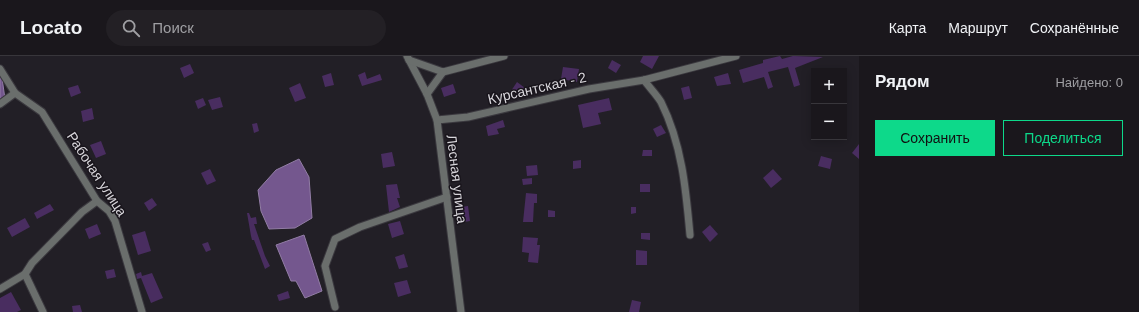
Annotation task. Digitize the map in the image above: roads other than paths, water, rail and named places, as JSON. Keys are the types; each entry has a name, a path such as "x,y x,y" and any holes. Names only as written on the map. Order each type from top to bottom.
{"street":[{"path":"408,58 443,72 504,56"},
{"name":"Курсантская - 2","path":"437,120 468,117 589,89 644,80 736,56"},
{"name":"Лесная улица","path":"408,58 427,94 437,120 461,312"},
{"name":"Рабочая улица","path":"0,69 15,93 42,112 97,201 109,211 115,221 142,312"},
{"path":"427,94 443,72"},
{"path":"644,80 660,101 678,144 687,203 690,235"},
{"path":"0,104 15,93"},
{"path":"335,307 325,266 335,239 360,227 447,197"},
{"path":"0,288 26,274 32,263 82,212 97,201"},
{"path":"26,274 43,312"}]}
